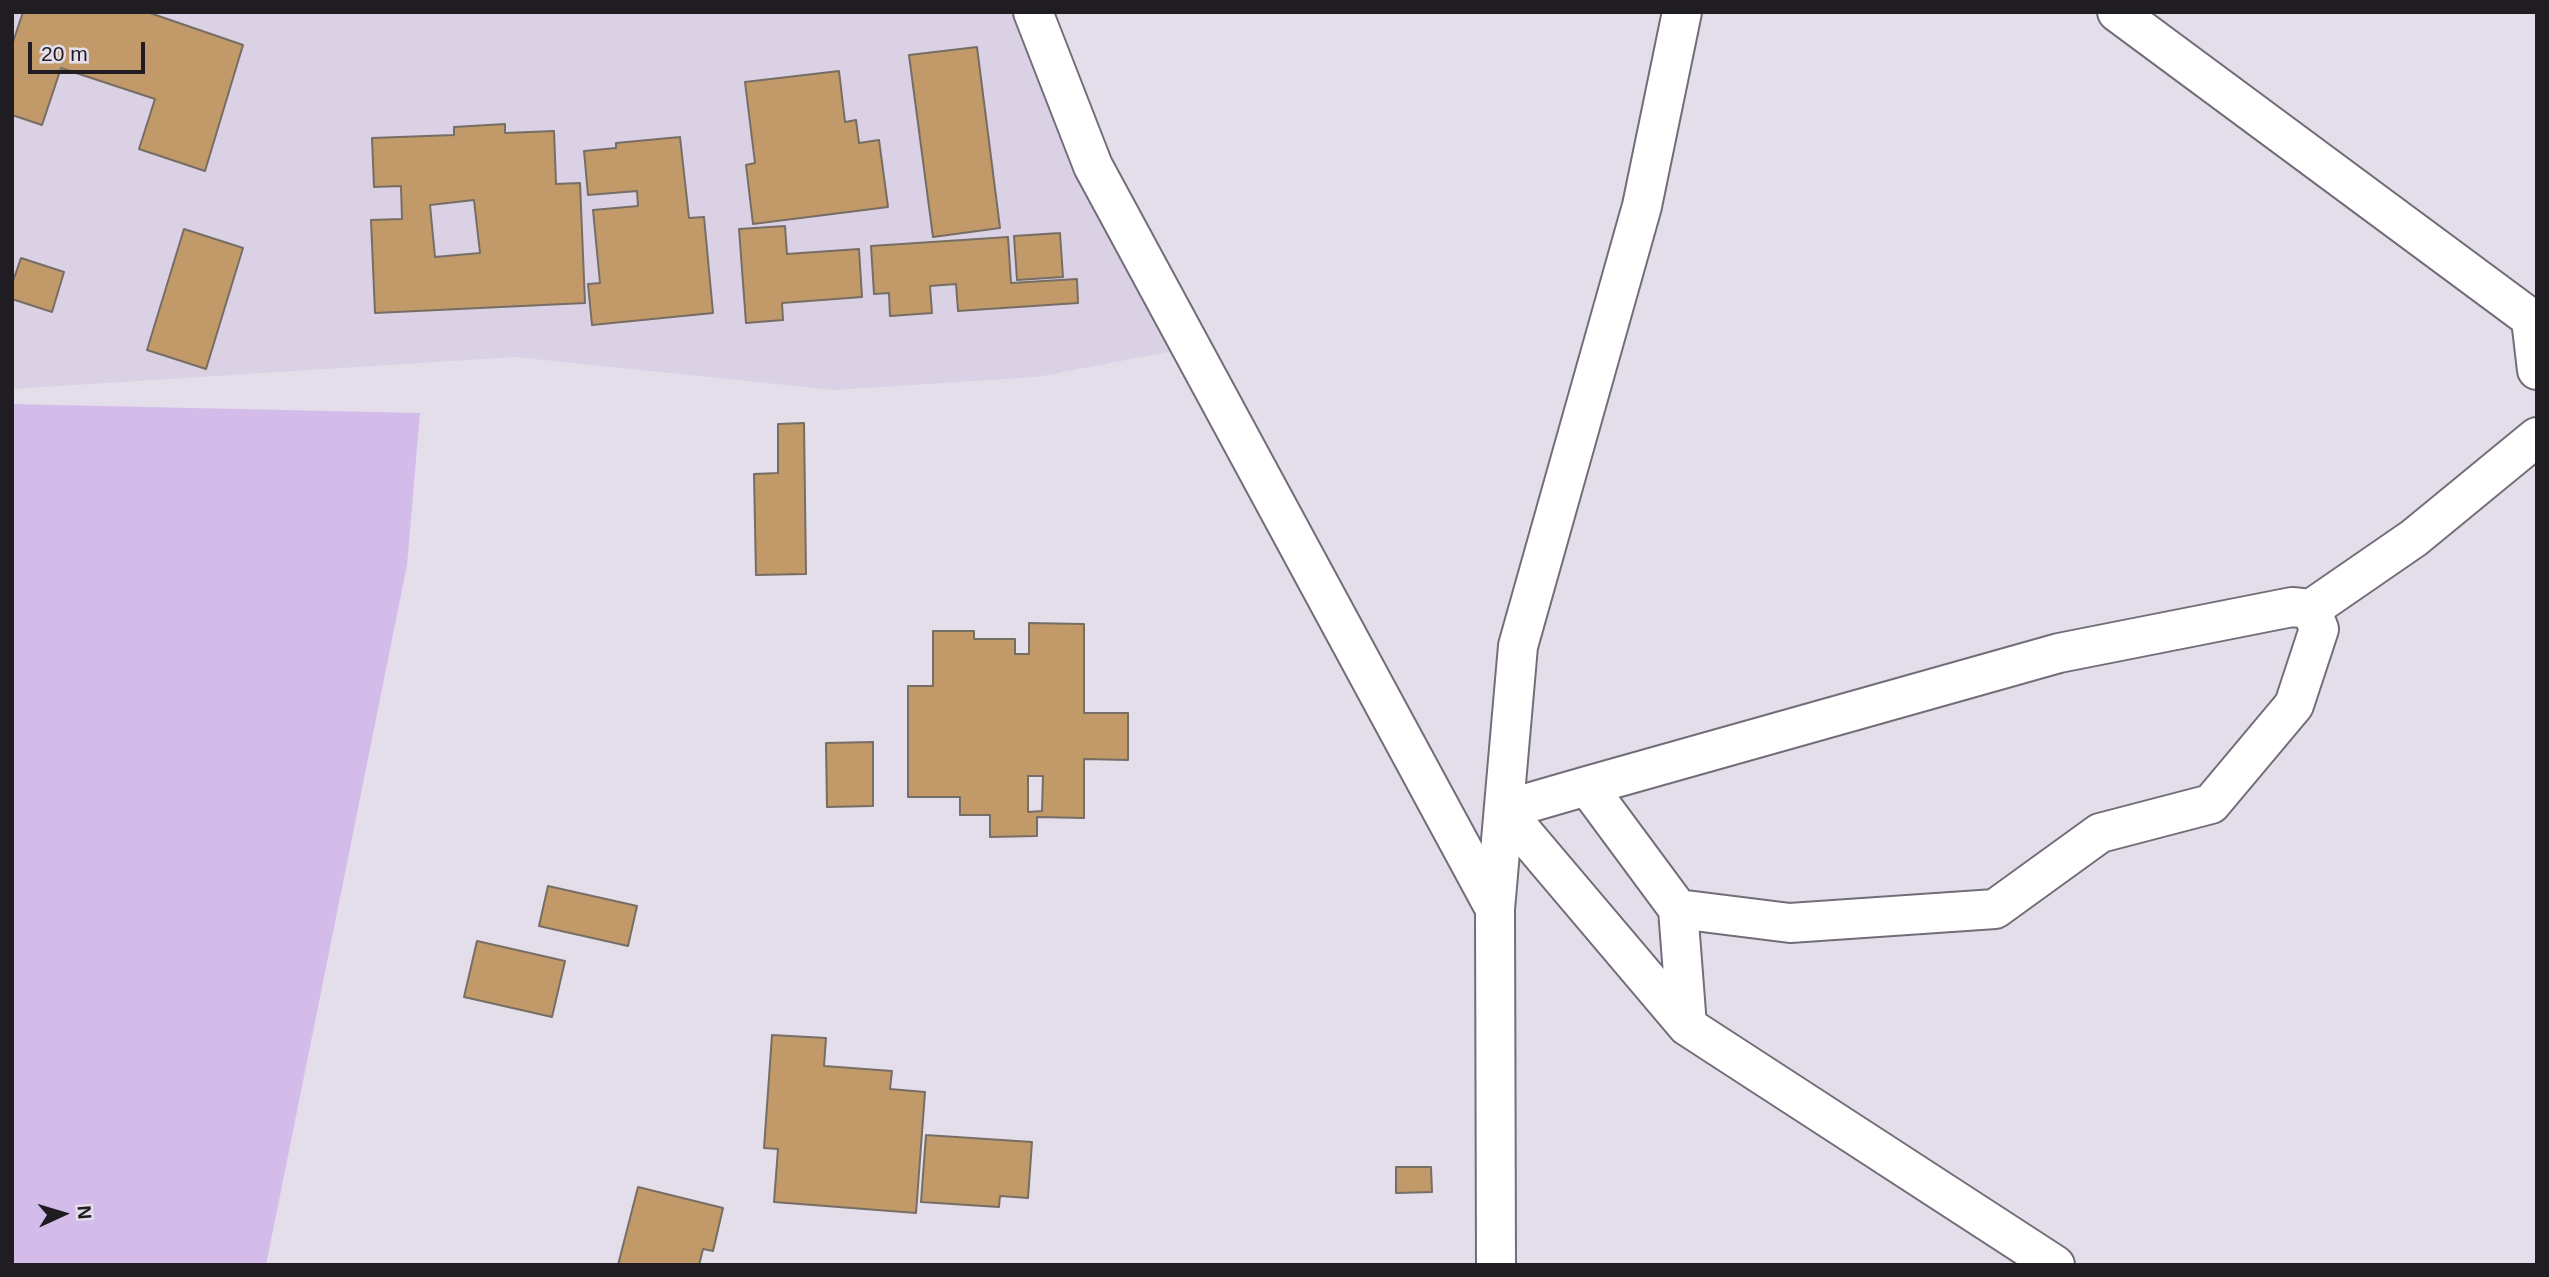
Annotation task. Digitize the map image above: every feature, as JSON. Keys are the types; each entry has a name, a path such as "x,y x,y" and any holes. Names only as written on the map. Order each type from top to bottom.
{"street":[{"path":"1033,12 1093,166 1495,909"},
{"path":"1496,1265 1495,909 1518,646 1642,206 1682,12"},
{"path":"2117,12 2534,321 2537,369"},
{"path":"1504,810 2059,653 2292,607 2311,609 2414,538 2537,437"},
{"path":"1678,909 1790,923 1995,909 2100,833 2211,804 2294,705 2319,629 2311,609"},
{"path":"1587,786 1678,909 1687,1026"},
{"path":"1504,810 1687,1026 2055,1265"}],"shaded area":[{"path":"12,12 1023,12 1178,350 1037,377 834,390 515,357 12,389"},
{"path":"12,404 420,413 407,565 266,1265 12,1265"}],"building":[{"path":"23,12 147,12 243,45 205,171 139,149 155,99 61,68 42,125 12,115 12,45"},
{"path":"977,47 1000,228 933,237 909,55"},
{"path":"839,71 845,122 856,120 859,143 879,140 888,207 753,224 746,165 755,163 745,82"},
{"path":"505,124 505,133 554,131 556,184 580,183 585,303 375,313 371,220 402,219 401,186 374,187 372,138 454,135 454,127","holes":["474,200 480,253 435,257 430,205"]},
{"path":"680,137 689,218 704,217 713,313 592,325 588,284 600,283 593,210 638,206 637,191 588,195 584,151 616,148 616,143"},
{"path":"785,226 787,254 859,249 862,297 782,303 783,320 746,323 739,229"},
{"path":"184,229 243,248 206,369 147,350"},
{"path":"1060,233 1063,277 1017,280 1014,236"},
{"path":"1008,237 1011,283 1077,279 1078,303 958,311 956,284 930,286 932,313 890,316 889,293 874,294 871,246"},
{"path":"21,258 64,272 52,312 12,299 12,284"},
{"path":"804,423 806,574 756,575 754,474 778,473 778,424"},
{"path":"1029,623 1084,624 1084,713 1128,713 1128,760 1084,759 1084,818 1037,817 1037,836 990,837 990,815 960,815 960,797 908,797 908,686 933,686 933,631 974,631 974,639 1015,639 1015,654 1029,654","holes":["1028,776 1043,776 1042,811 1028,812"]},
{"path":"873,742 873,806 827,807 826,743"},
{"path":"548,886 637,906 628,946 539,926"},
{"path":"477,941 565,961 552,1017 464,997"},
{"path":"772,1035 826,1038 824,1066 892,1071 890,1089 925,1092 916,1213 774,1202 778,1149 764,1148"},
{"path":"926,1135 1032,1142 1028,1198 1000,1196 999,1207 921,1202"},
{"path":"1396,1167 1431,1167 1432,1192 1396,1193"},
{"path":"638,1187 723,1208 713,1251 703,1249 699,1265 618,1265"}]}
